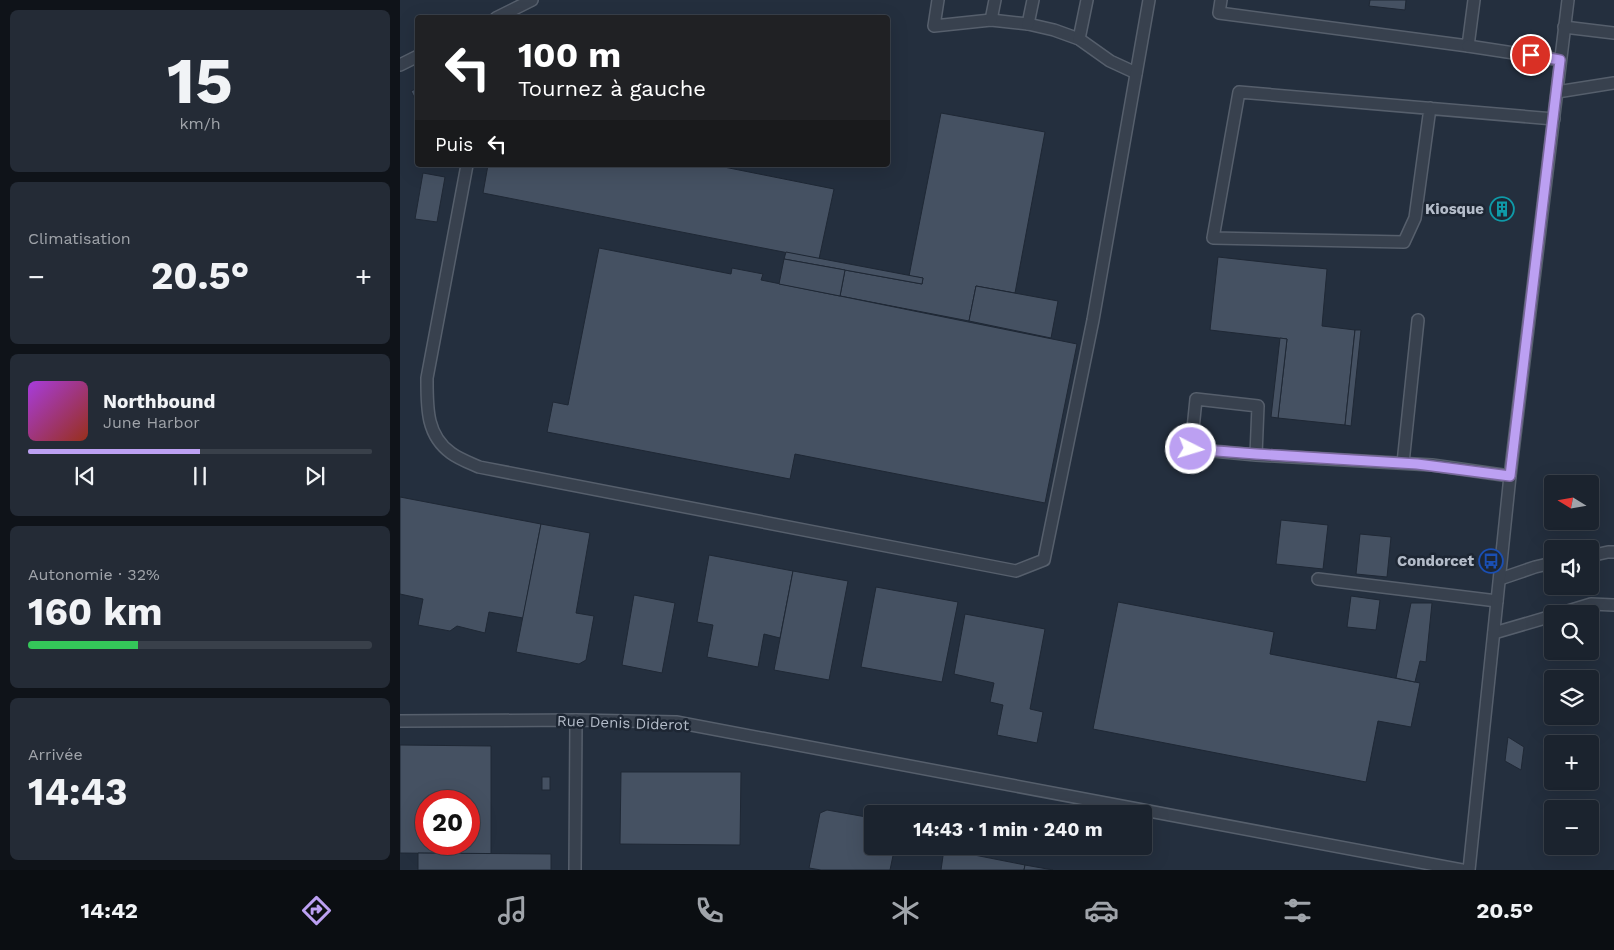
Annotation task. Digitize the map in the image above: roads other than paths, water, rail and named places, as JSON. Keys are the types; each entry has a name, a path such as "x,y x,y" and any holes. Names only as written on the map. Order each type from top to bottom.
{"lane":[{"path":"502,15 532,0"},
{"path":"938,0 934,26 991,20 1028,24 1054,30 1079,39 1110,62 1136,73"},
{"path":"991,20 995,0"},
{"path":"1028,24 1033,0"},
{"path":"1079,39 1087,0"},
{"path":"467,167 427,378 427,411 436,439 451,454 479,467 1016,571 1044,560 1092,320 1149,0"},
{"path":"1221,0 1219,12 1560,60"},
{"path":"1468,46 1474,0"},
{"path":"1469,870 1510,476 1568,0"},
{"path":"1564,27 1614,33"},
{"path":"400,65 415,58"},
{"path":"1557,92 1614,83"},
{"path":"1430,108 1415,218 1404,242 1213,238 1239,92 1430,108 1554,119"},
{"path":"1403,463 1418,320"},
{"path":"1256,454 1258,406 1196,399 1191,449 1256,454 1403,463 1510,476"},
{"path":"1599,554 1614,552"},
{"path":"1500,579 1544,565"},
{"path":"1318,579 1497,600"},
{"path":"1588,605 1614,605"},
{"path":"1494,633 1544,618"},
{"path":"575,870 576,720"},
{"name":"Rue Denis Diderot","path":"400,721 576,720 676,722 1462,870"}],"place":[{"name":"Kiosque","path":"1502,209"},
{"name":"Condorcet","path":"1491,561"}]}
